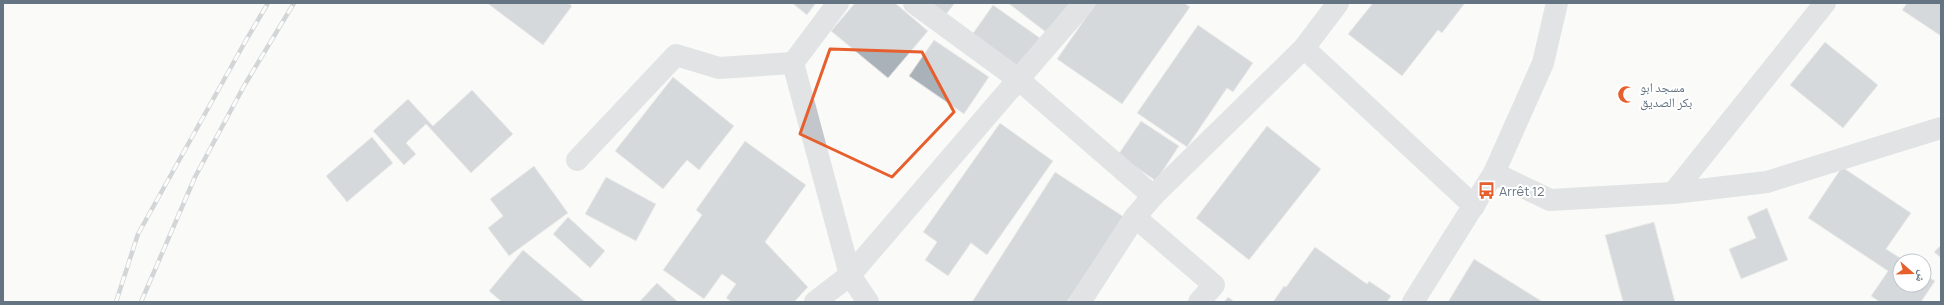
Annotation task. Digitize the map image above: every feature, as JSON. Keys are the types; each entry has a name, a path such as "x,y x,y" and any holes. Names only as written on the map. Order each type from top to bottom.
{"street":[{"path":"576,160 676,55 719,68 793,63 838,3"},
{"path":"914,3 1018,79 1153,196"},
{"path":"815,302 850,275 1084,3"},
{"path":"1085,300 1135,218 1153,196 1304,48 1338,3"},
{"path":"1413,302 1494,173 1543,63 1557,3"},
{"path":"1673,193 1825,3"},
{"path":"1304,48 1474,206"},
{"path":"793,63 850,275 868,302"},
{"path":"1494,173 1550,200 1673,193 1768,182 1941,128"},
{"path":"1135,218 1214,285 1199,302"}],"highlighted area":[{"path":"830,49 922,52 954,112 892,177 800,134"}],"building":[{"path":"487,3 568,3 572,6 543,45"},
{"path":"792,3 816,3 807,15"},
{"path":"855,3 895,3 928,31 888,78 831,31"},
{"path":"921,3 955,3 942,19"},
{"path":"1008,3 1070,3 1047,33"},
{"path":"1096,3 1184,3 1190,7 1122,104 1057,59"},
{"path":"1373,3 1465,3 1442,33 1438,30 1402,76 1348,34"},
{"path":"1907,3 1941,3 1941,36 1902,10"},
{"path":"993,5 1040,38 1017,72 969,39"},
{"path":"1198,25 1253,63 1233,92 1227,88 1187,147 1137,113"},
{"path":"934,40 989,77 964,114 909,76"},
{"path":"1825,42 1878,85 1843,128 1790,85"},
{"path":"673,77 734,126 699,170 687,160 663,189 615,151"},
{"path":"472,90 513,134 471,173 426,124 406,143 416,154 404,165 373,131 408,99 433,126"},
{"path":"1141,121 1179,146 1156,181 1118,155"},
{"path":"1000,123 1053,161 987,255 971,243 948,276 925,260 937,242 923,232"},
{"path":"1267,126 1321,169 1249,260 1196,218"},
{"path":"372,137 393,163 347,202 326,176"},
{"path":"745,141 806,185 765,242 808,287 794,302 732,302 726,298 736,284 722,274 704,299 663,270 702,215 696,210"},
{"path":"534,166 568,213 509,256 488,228 503,216 490,199"},
{"path":"1842,167 1911,213 1886,249 1892,253 1892,293 1927,293 1921,302 1880,302 1871,296 1888,271 1808,218"},
{"path":"1055,172 1124,217 1067,302 972,302"},
{"path":"606,177 656,204 636,241 585,214"},
{"path":"1767,208 1788,260 1741,279 1729,249 1756,238 1747,217"},
{"path":"568,217 605,251 590,268 553,234"},
{"path":"1654,222 1675,302 1623,302 1605,235"},
{"path":"1941,245 1941,258 1934,252"},
{"path":"1315,247 1367,284 1369,281 1391,296 1387,302 1273,302 1284,286 1286,287"},
{"path":"523,250 585,302 502,302 489,291"},
{"path":"1474,259 1543,302 1448,302"},
{"path":"657,283 678,302 639,302"},
{"path":"1228,297 1235,302 1224,302"}],"railway":[{"path":"116,302 138,234 268,3"},
{"path":"141,302 195,177 244,86 294,3"}],"place":[{"name":"مسجد ابو بكر الصديق","path":"1627,94"},
{"name":"Arrêt 12","path":"1486,191"}]}
